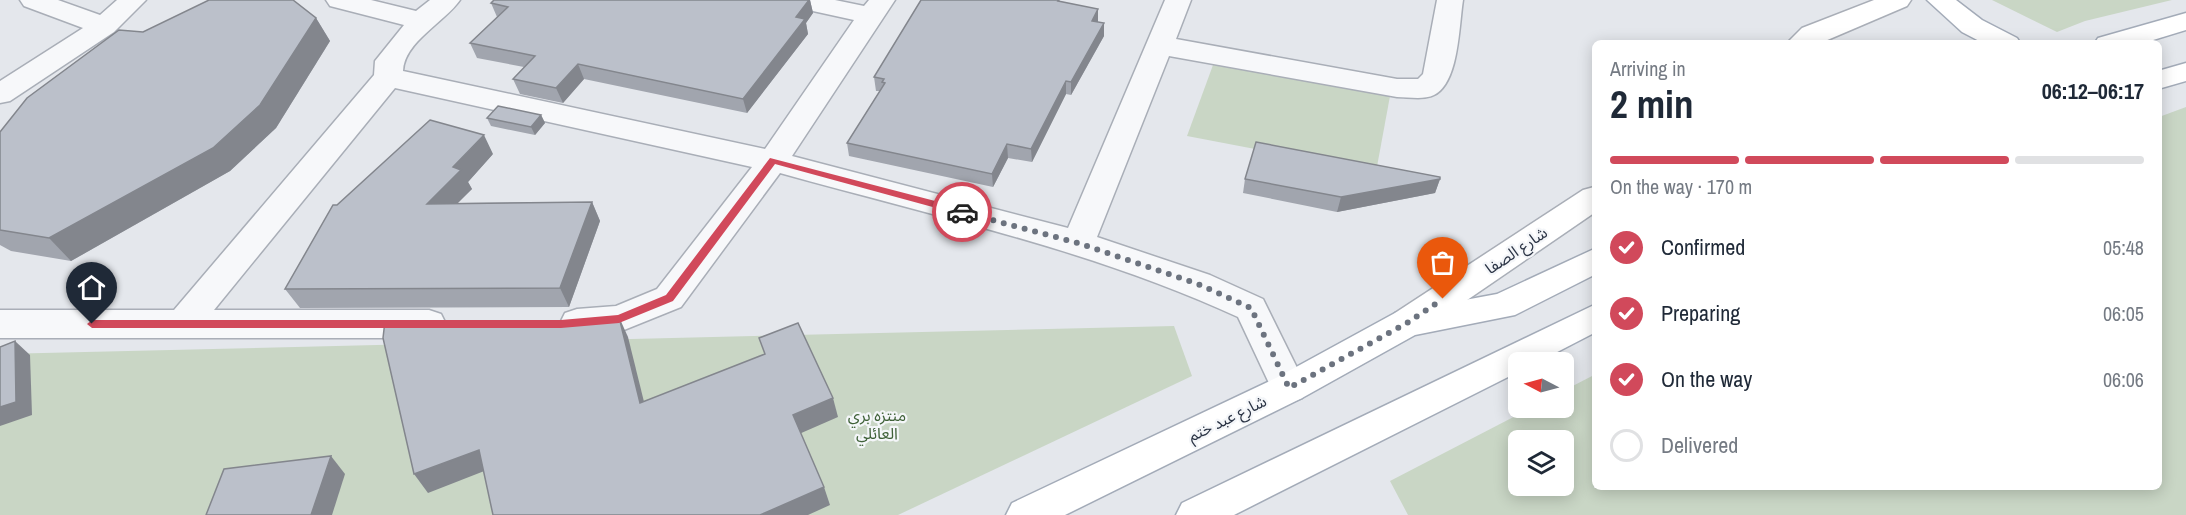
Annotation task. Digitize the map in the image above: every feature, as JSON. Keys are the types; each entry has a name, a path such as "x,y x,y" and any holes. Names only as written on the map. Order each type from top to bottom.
{"main road":[{"path":"1806,39 1826,7 1826,0"},
{"path":"1806,39 1898,0"},
{"path":"1940,0 1972,26 1999,40"},
{"path":"2122,40 2186,21"},
{"path":"2162,79 2186,72"},
{"name":"شارع الصفا","path":"1407,323 1592,199"},
{"name":"شارع عبد ختم","path":"1026,515 1289,388 1407,323 1503,306 1592,262"},
{"path":"1196,515 1592,319"}],"street":[{"path":"33,0 104,26"},
{"path":"0,94 104,26 133,0"},
{"path":"339,0 422,21"},
{"path":"184,323 388,77 389,62 422,21 447,0"},
{"path":"549,324 619,319 669,298 773,161 877,8 799,0"},
{"path":"1078,243 1178,0"},
{"path":"1160,45 1396,88 1425,88 1437,77 1450,0"},
{"path":"388,77 773,161 1078,243 1198,284 1251,308 1289,388"},
{"path":"0,324 455,324"}],"green space":[{"path":"1992,0 2172,0 2085,21 2057,32"},
{"path":"1213,65 1390,96 1376,172 1187,136"},
{"path":"2186,107 2186,515 1408,515 1390,481 1512,418 1574,418 1574,385 1592,376 1592,490 2162,490 2162,116"},
{"name":"منتزه بري العائلي","path":"1174,326 1192,376 898,515 0,515 0,354"}],"building":[{"path":"209,0 293,0 316,18 260,105 213,148 49,238 0,230 0,132 27,98 119,30 143,32"},
{"path":"494,0 809,0 796,17 805,19 743,99 578,64 556,88 513,79 535,56 470,43 508,7 491,3"},
{"path":"921,0 1059,0 1098,9 1092,21 1104,23 1071,82 1066,81 1031,149 1007,144 992,174 847,143 885,83 882,82 884,79 874,77"},
{"path":"498,106 541,115 531,127 487,118"},
{"path":"430,120 484,135 453,167 461,170 427,204 592,202 560,288 285,289 333,205 337,205"},
{"path":"1256,142 1440,177 1440,179 1341,197 1245,179"},
{"path":"619,317 640,403 765,354 759,338 798,323 833,398 793,415 824,487 760,515 493,515 479,450 414,474 383,338 385,321 547,321 546,323"},
{"path":"15,341 16,402 0,407 0,347"},
{"path":"331,456 311,515 206,515 224,469"}],"way so far":[{"path":"962,212 1078,243 1198,284 1251,308 1289,388 1407,323 1443,299"}],"route":[{"path":"92,324 561,324 619,319 669,298 773,161 962,212"}]}
